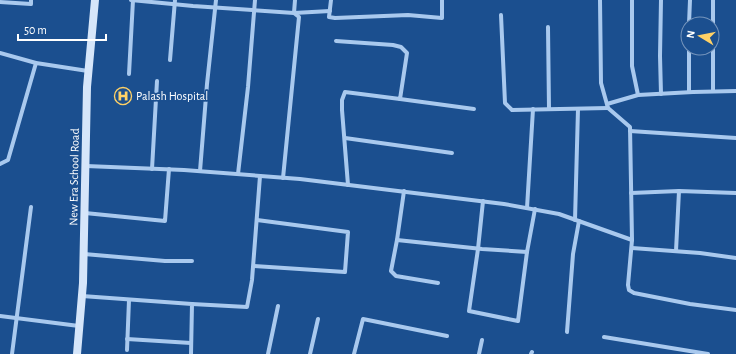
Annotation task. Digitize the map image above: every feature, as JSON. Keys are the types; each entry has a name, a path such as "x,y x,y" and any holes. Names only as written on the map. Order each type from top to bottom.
{"street":[{"path":"0,2 31,4 31,0"},
{"name":"New Era School Road","path":"77,354 84,254 87,87 95,0"},
{"path":"130,74 132,0 174,2 215,8 294,13 330,11"},
{"path":"200,171 216,0"},
{"path":"238,174 248,86 255,0"},
{"path":"283,178 299,18 294,13 295,0"},
{"path":"331,0 329,17 335,18 408,16 442,18 442,0"},
{"path":"600,0 601,83 608,106 630,127 632,248 628,285 629,290 634,293 690,304 736,310"},
{"path":"632,0 632,66 638,95"},
{"path":"661,0 661,94"},
{"path":"689,16 690,0"},
{"path":"713,0 713,91"},
{"path":"170,60 174,2"},
{"path":"502,15 505,102 512,110 578,109 608,106 638,95 736,91"},
{"path":"548,27 549,109"},
{"path":"336,41 393,45 401,47 407,53 400,100"},
{"path":"0,53 36,63 88,71"},
{"path":"689,56 689,92"},
{"path":"0,164 8,160 36,63"},
{"path":"152,169 157,81"},
{"path":"348,185 342,110 342,100 345,92 474,109"},
{"path":"527,208 533,109"},
{"path":"567,332 577,221 578,109"},
{"path":"630,131 736,138"},
{"path":"345,138 452,153"},
{"path":"86,166 238,174 404,191 484,201 558,214 632,240"},
{"path":"85,213 165,221 169,170"},
{"path":"82,296 247,307 254,266 260,176"},
{"path":"404,191 391,271 392,274 438,284"},
{"path":"631,193 679,191 736,193"},
{"path":"676,251 679,191"},
{"path":"484,201 469,311 518,321 527,252 535,210"},
{"path":"12,354 31,207"},
{"path":"254,266 345,272 348,232 257,220"},
{"path":"397,240 478,249 527,252"},
{"path":"632,248 676,251 736,258"},
{"path":"84,254 192,262"},
{"path":"127,350 129,300"},
{"path":"191,354 192,304"},
{"path":"268,354 278,306"},
{"path":"0,316 79,326"},
{"path":"310,354 318,319"},
{"path":"354,354 363,319 446,336"},
{"path":"604,337 708,354"},
{"path":"128,339 191,343"},
{"path":"479,354 482,340"}],"place":[{"name":"Palash Hospital","path":"123,96"}]}
